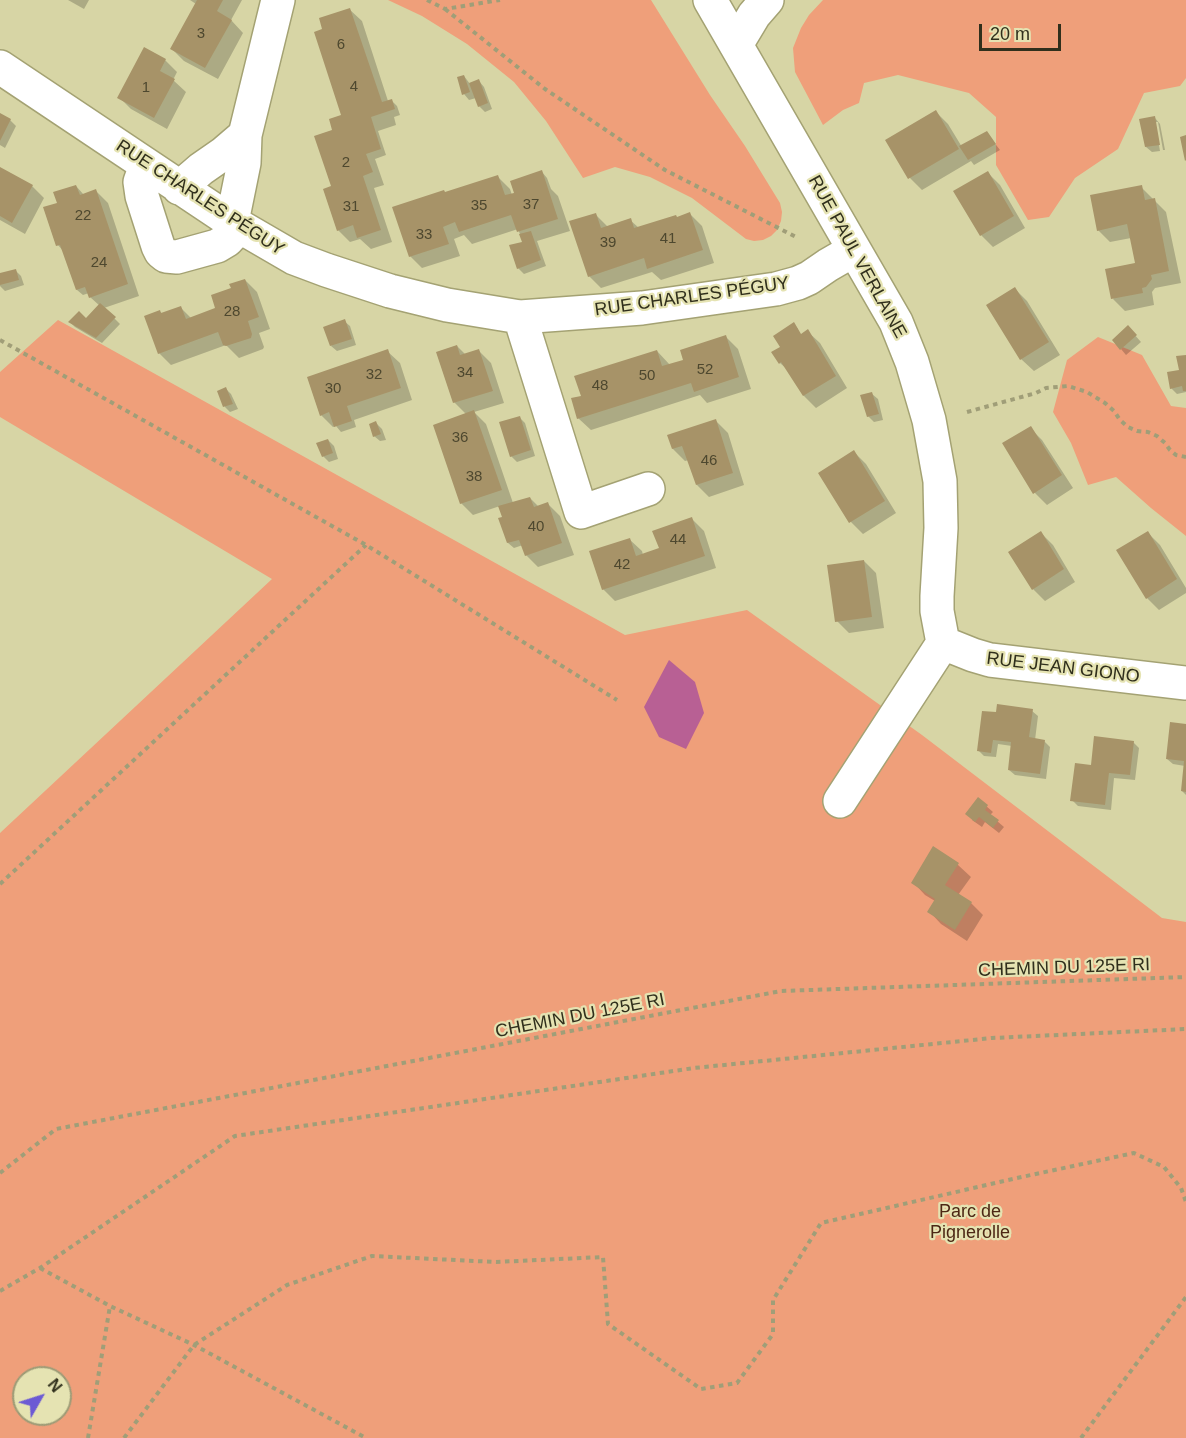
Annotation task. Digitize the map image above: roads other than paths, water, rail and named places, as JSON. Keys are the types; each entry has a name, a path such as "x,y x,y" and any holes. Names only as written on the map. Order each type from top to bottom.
{"street":[{"path":"146,165 140,182 141,196 160,252 166,256 177,257 217,246 226,240 236,225 246,135 278,0"},
{"name":"RUE PAUL VERLAINE","path":"710,0 902,335 912,362 929,420 940,481 942,528 937,611 943,643"},
{"path":"736,45 754,15 767,0"},
{"name":"RUE CHARLES PÉGUY","path":"0,67 179,188 236,225 294,258 390,291 447,305 520,317 642,308 776,289 798,283 854,250"},
{"path":"179,188 246,135"},
{"path":"520,317 581,512 648,489"},
{"path":"840,801 943,643"},
{"name":"RUE JEAN GIONO","path":"943,643 990,660 1186,683"}],"park label":[{"name":"Parc de Pignerolle","path":"970,1222"}]}
